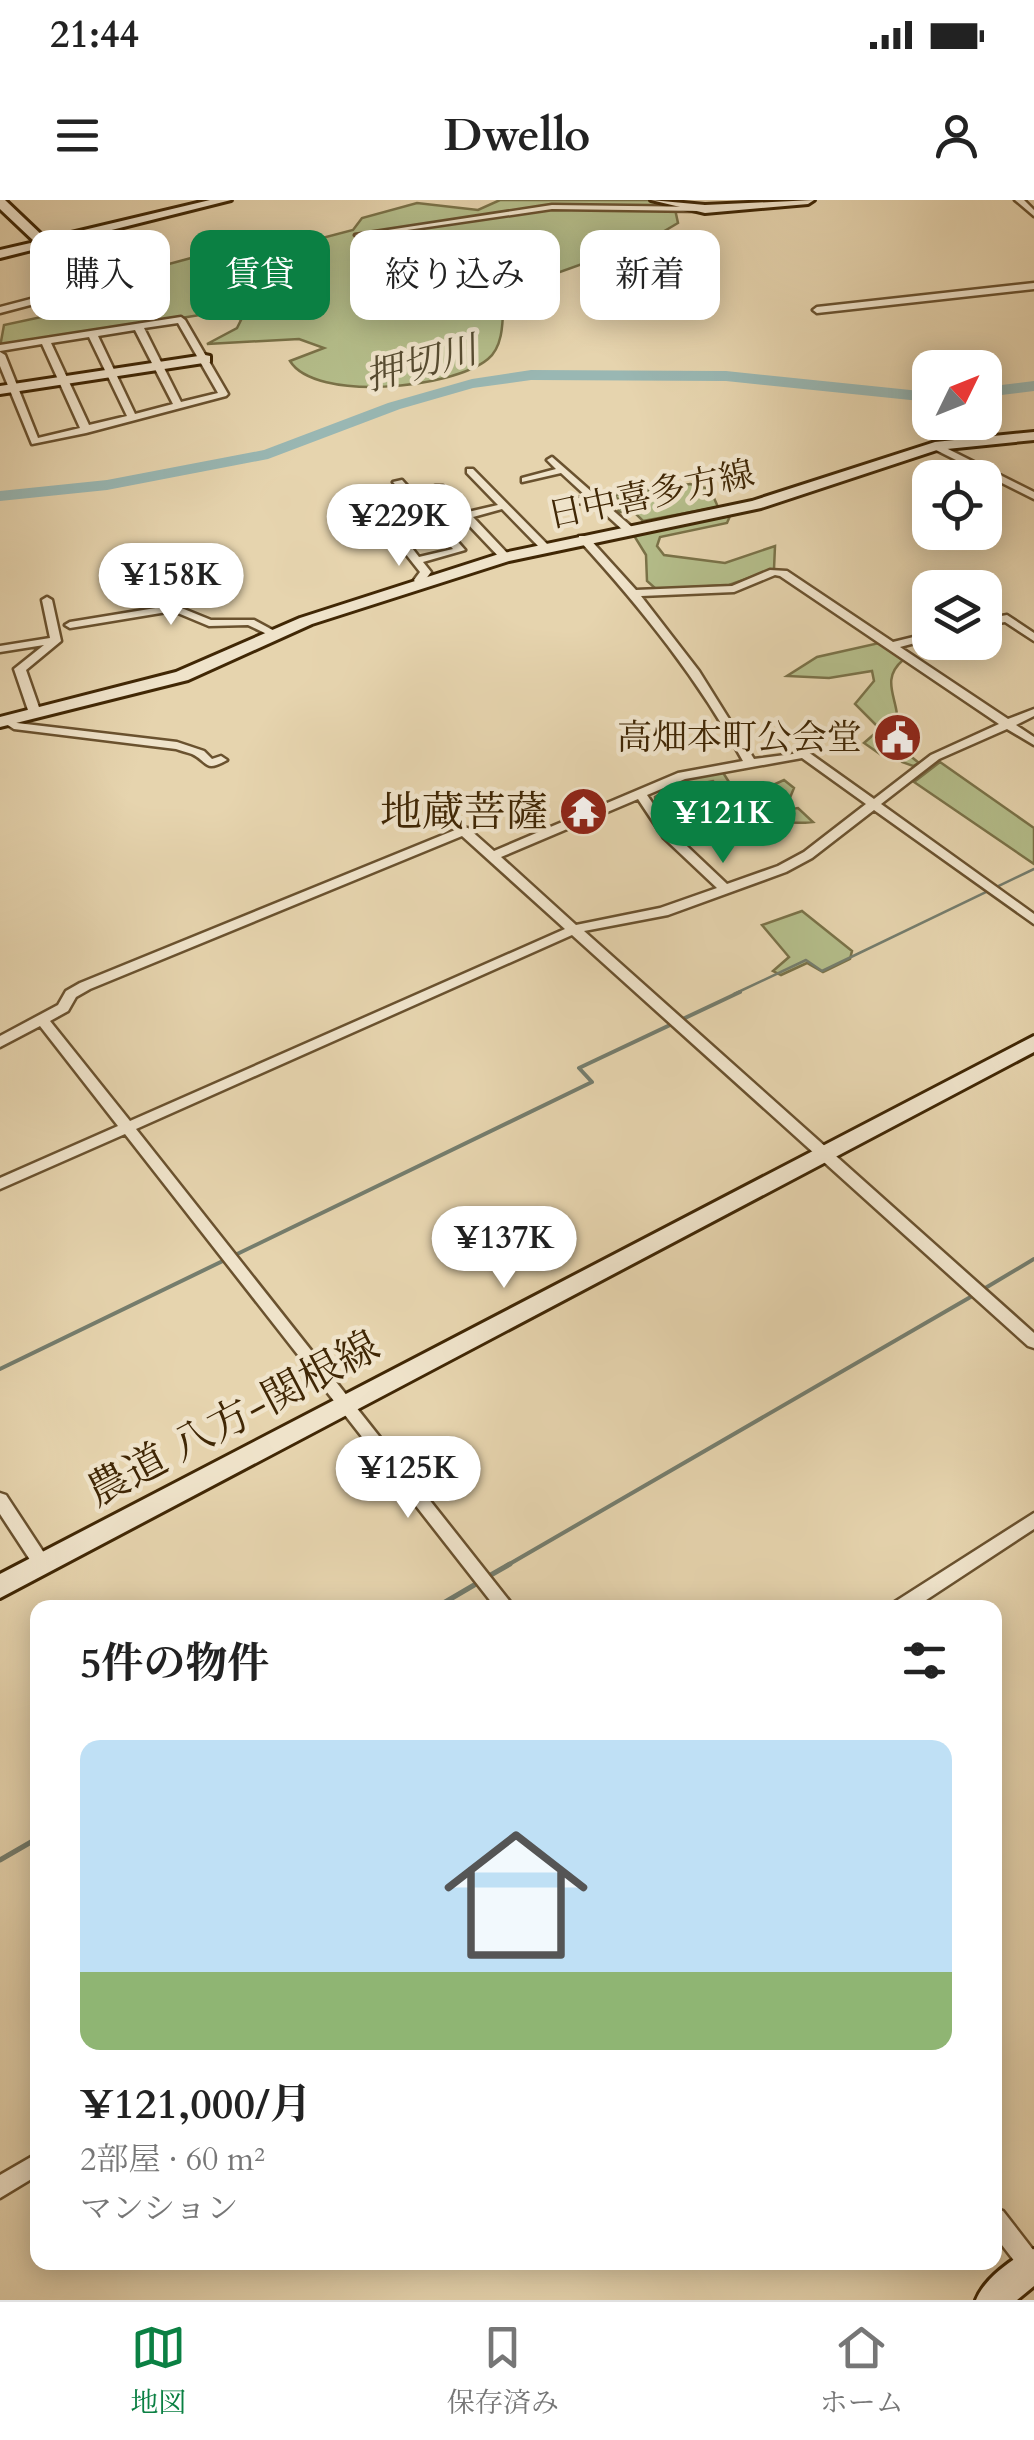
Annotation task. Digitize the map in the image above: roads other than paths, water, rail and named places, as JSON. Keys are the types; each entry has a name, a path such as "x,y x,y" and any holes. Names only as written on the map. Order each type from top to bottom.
{"street":[{"path":"98,230 225,200"},
{"path":"657,200 705,210"},
{"path":"393,230 552,207 705,210 808,200"},
{"path":"1019,200 1034,214"},
{"path":"2,201 30,230"},
{"path":"0,254 30,246"},
{"path":"817,310 1034,286"},
{"path":"0,310 30,302"},
{"path":"181,320 223,394 35,442 7,389 0,351 138,326 181,320"},
{"path":"138,326 178,405"},
{"path":"92,333 132,417"},
{"path":"45,340 86,430"},
{"path":"7,389 205,359"},
{"name":"日中喜多方線","path":"3,721 182,676 275,634 505,558 583,538 774,501 936,446 1034,436"},
{"path":"936,446 1034,496"},
{"path":"552,460 629,530"},
{"path":"526,480 562,470"},
{"path":"470,471 545,547"},
{"path":"398,482 460,550 418,560"},
{"path":"439,488 505,558"},
{"path":"558,507 593,497"},
{"path":"422,584 419,580 426,572 394,534 504,506"},
{"path":"583,538 635,594 715,696 750,763"},
{"path":"635,594 734,588 774,572 783,573 1034,742"},
{"path":"35,713 20,665 54,646 47,600"},
{"path":"70,625 174,608 209,623 250,622 275,634"},
{"path":"1002,619 1007,618 1034,638"},
{"path":"0,649 56,640"},
{"path":"891,646 912,641"},
{"path":"0,1184 575,929 663,912 808,855 935,757 1034,712"},
{"path":"3,721 14,726 177,746 200,752 209,763 222,760"},
{"path":"493,856 682,776 808,755 1034,920"},
{"path":"641,795 668,835 724,888"},
{"path":"0,1042 42,1020 85,986 464,831 1034,1342"},
{"path":"42,1020 502,1600"},
{"name":"農道 八方-関根線","path":"0,1587 1034,1043"},
{"path":"0,1500 42,1564"},
{"path":"911,1600 1034,1520"},
{"path":"0,2186 30,2167"},
{"path":"992,2300 1033,2266 1002,2228"}],"waterway":[{"name":"押切川","path":"0,496 107,485 268,454 394,406 472,384 531,375 726,376 912,395"},
{"name":"押切川","path":"1002,390 1034,386"},
{"path":"734,994 806,960 822,971 1034,869"},
{"path":"0,1369 592,1082 579,1068 740,992"},
{"path":"982,1290 1034,1259"},
{"path":"506,1566 974,1295"},
{"path":"489,1576 510,1564"},
{"path":"449,1600 481,1581"},
{"path":"0,1860 30,1843"}],"place":[{"name":"高畑本町公会堂","path":"897,738"},
{"name":"地蔵菩薩","path":"583,812"}]}
